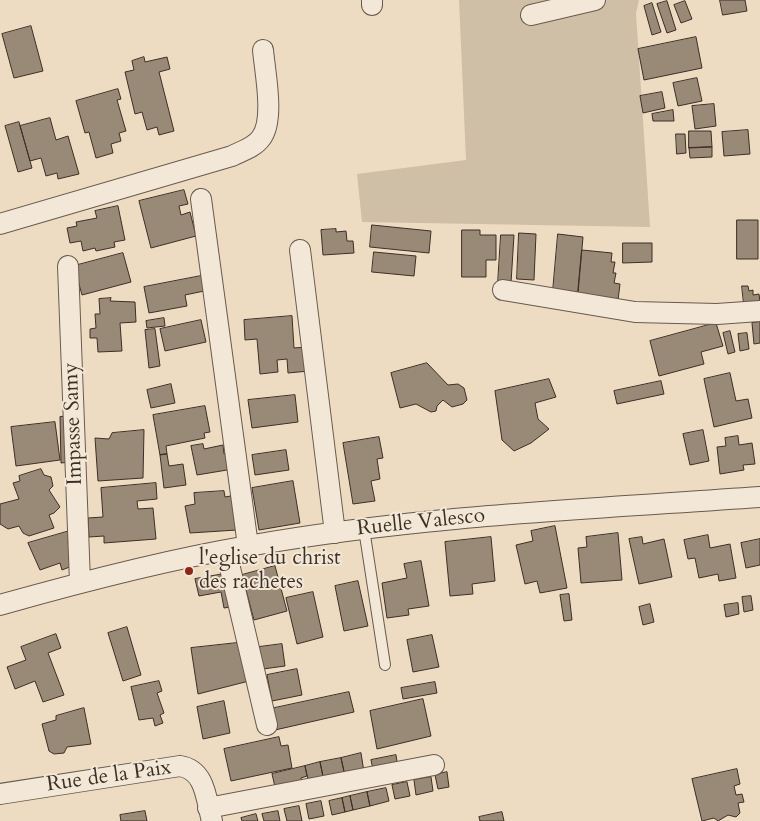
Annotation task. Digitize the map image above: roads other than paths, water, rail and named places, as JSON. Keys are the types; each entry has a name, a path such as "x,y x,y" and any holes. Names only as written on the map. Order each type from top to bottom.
{"street":[{"path":"531,14 596,0"},
{"path":"0,224 232,156 250,147 261,138 267,126 263,50"},
{"path":"201,199 248,546"},
{"path":"300,250 336,533"},
{"name":"Impasse Samy","path":"68,266 80,582"},
{"path":"502,290 635,312 717,314 760,311"},
{"name":"Ruelle Valesco","path":"0,605 80,582 226,550 364,529 498,515 760,497"},
{"path":"226,550 267,725"},
{"path":"210,814 434,765"},
{"name":"Rue de la Paix","path":"0,794 180,766 188,768 199,777 210,814"}],"lane":[{"path":"364,529 385,665"}],"place":[{"name":"l'eglise du christ des rachetes","path":"189,571"}]}
